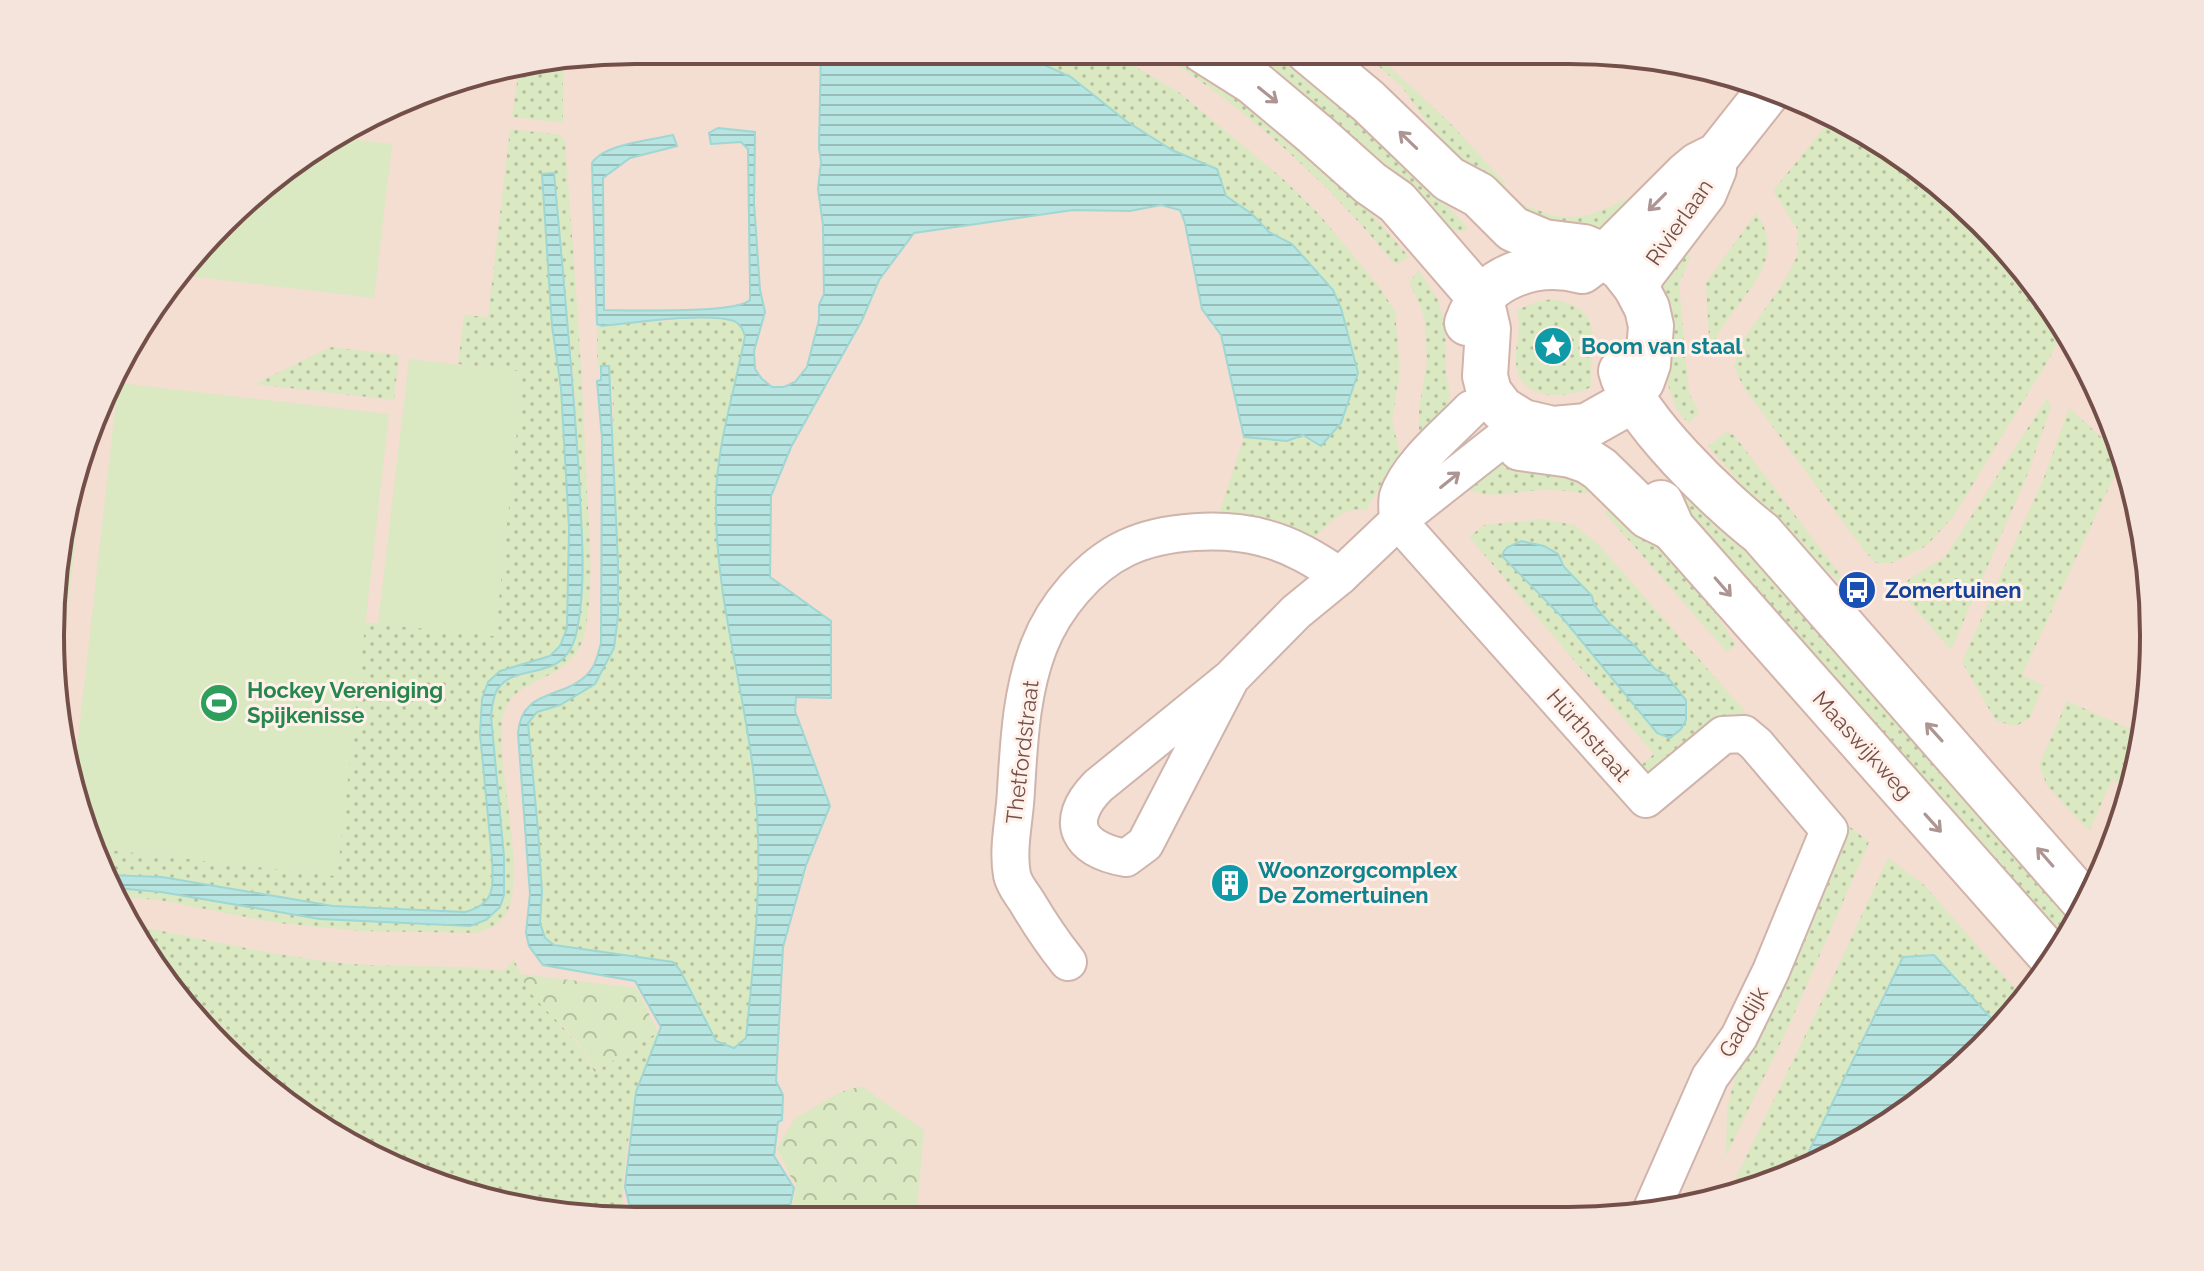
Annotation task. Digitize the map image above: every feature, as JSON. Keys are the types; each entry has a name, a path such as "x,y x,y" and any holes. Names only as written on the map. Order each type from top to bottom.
{"street":[{"path":"1225,64 1253,82 1370,183 1383,213 1457,309 1488,329 1485,376 1489,392 1502,409 1512,431"},
{"path":"1324,64 1368,101 1449,179 1464,209 1506,252 1537,255 1584,247 1621,308 1624,337 1620,368 1636,389 1739,495 1761,533 2078,894"},
{"name":"Rivierlaan","path":"1636,287 1643,273 1704,193 1712,180 1718,155 1763,98"},
{"name":"Rivierlaan","path":"1592,263 1614,247 1686,175 1718,155"},
{"path":"1537,255 1512,274 1472,316 1458,351 1459,369 1471,409 1482,424 1512,431 1553,429 1579,441 1636,389 1648,364 1651,326 1647,308 1622,269 1592,263"},
{"path":"1398,521 1398,497 1408,478 1423,458 1471,409"},
{"path":"1231,678 1145,844 1126,858 1104,854 1086,842 1078,822 1083,801 1098,786 1231,678 1296,612 1340,576 1398,521 1512,431"},
{"name":"Maaswijkweg","path":"1579,441 1620,457 1660,503 1672,528 2046,950"},
{"name":"Hürthstraat","path":"1398,521 1646,799 1723,735 1744,734 1829,830"},
{"name":"Thetfordstraat","path":"1068,962 1045,934 1012,878 1011,854 1023,708 1039,645 1054,615 1097,567 1127,547 1183,533 1215,532 1266,538 1315,560 1340,576"},
{"name":"Gaddijk","path":"1656,1200 1710,1077 1739,1037 1771,971 1829,830"}],"shaded area":[{"path":"598,65 1606,65 1680,75 1752,94 1821,123 1886,160 1973,231 2044,318 2081,383 2096,417 2110,452 2129,524 2139,598 2140,636 2139,673 2129,747 2110,819 2096,854 2081,888 2044,953 1973,1040 1916,1089 1854,1130 1821,1148 1752,1177 1680,1196 1606,1206 598,1206 524,1196 452,1177 383,1148 318,1111 231,1040 182,983 160,953 123,888 94,819 75,747 65,673 65,598 83,488 94,452 123,383 160,318 231,231 288,182 318,160 383,123 452,94 524,75"}],"green space":[{"path":"1042,64 1131,64 1180,93 1282,178 1319,214 1380,288 1395,311 1400,372 1392,420 1400,454 1366,510 1343,513 1313,538 1278,521 1220,511 1244,437 1287,441 1303,435 1292,244 1269,232 1252,214 1226,196 1216,169 1172,150 1126,121 1071,77"},
{"path":"1176,64 1192,64 1215,78 1354,193 1409,257 1398,264 1393,262 1340,202 1283,147"},
{"path":"1254,64 1300,64 1308,70 1409,164 1468,228 1463,231 1446,230"},
{"path":"1376,64 1387,64 1454,127 1505,183 1505,192 1457,165 1402,87"},
{"path":"563,69 563,123 512,117 518,76"},
{"path":"1826,126 1886,160 1973,231 2022,288 2057,341 1953,517 1926,546 1892,563 1876,563 1864,550 1744,388 1734,367 1742,342 1785,280 1797,256 1798,230 1773,191"},
{"path":"510,129 561,135 565,142 582,387 589,528 589,608 580,647 570,661 517,694 507,705 502,721 501,742 514,875 512,897 506,914 496,924 476,933 361,931 277,923 159,900 128,898 123,889 161,892 320,919 470,926 504,895 504,857 491,716 498,687 509,680 552,666 578,627 581,589 574,386 554,173 542,175 552,326 561,388 569,528 567,628 560,646 550,656 500,671 482,699 480,734 492,868 492,886 487,899 475,909 465,912 333,906 162,877 117,875 106,849 337,876 365,622 495,636 523,372 458,364 464,315 488,317"},
{"path":"353,139 392,144 374,298 192,276 231,231 318,160"},
{"path":"1623,200 1630,200 1609,231 1546,230 1517,205 1558,216 1577,217 1606,209"},
{"path":"1756,213 1766,233 1767,252 1762,269 1717,337 1710,355 1706,283"},
{"path":"1679,243 1690,256 1679,285 1689,393 1699,412 1689,424 1677,410 1665,377 1659,283"},
{"path":"1419,270 1438,300 1446,329 1445,367 1450,394 1447,409 1419,436 1419,410 1427,362 1425,324 1409,282"},
{"path":"1552,299 1582,311 1592,331 1591,387 1568,394 1544,394 1533,390 1524,384 1518,374 1517,310"},
{"path":"700,318 732,322 745,336 722,444 716,502 754,775 759,835 758,914 746,1038 734,1048 716,1041 673,962 554,945 545,938 540,923 542,892 528,723 537,712 560,705 614,648 618,616 618,563 612,382 609,380 609,367 597,367 597,324"},
{"path":"330,347 399,355 394,400 255,384"},
{"path":"409,359 523,372 495,636 378,624"},
{"name":"Hockey Vereniging Spijkenisse","path":"123,384 389,414 337,876 106,849 94,819 76,754 116,398"},
{"path":"2047,398 2051,407 2027,476 1951,650 1901,592 1908,580 1945,557"},
{"path":"2069,408 2106,441 2116,472 2022,675 2043,685 2030,718 2016,726 1996,721 1962,662 2045,475"},
{"path":"1726,432 1734,435 1842,577 1839,581 1792,544 1708,446"},
{"path":"1509,460 1600,483 1589,493 1549,490 1491,495 1461,486 1495,462"},
{"path":"1680,469 2069,911 2054,937 1659,488"},
{"path":"1618,501 1708,601 1736,645 1727,652 1604,512"},
{"path":"80,502 64,640 69,561"},
{"path":"1543,519 1574,525 1597,543 1750,717 1727,718 1654,774 1644,773 1638,768 1654,754 1469,537 1484,525","holes":["1514,543 1544,546 1558,554 1564,567 1591,596 1609,624 1678,689 1681,729 1670,738 1657,733 1561,616 1533,584 1518,574"]},
{"path":"2067,701 2132,730 2121,784 2112,780 2089,831 2047,786 2039,765"},
{"path":"1849,826 1869,842 1792,1019 1726,1156 1727,1108 1740,1060 1832,841"},
{"path":"1888,858 1924,885 2016,990 1992,1019 1952,973 1892,976 1808,1154 1733,1183"},
{"path":"145,928 282,955 352,964 504,971 514,959 523,980 582,1050 595,1072 658,1032 660,1035 638,1088 627,1147 624,1207 598,1206 488,1188 417,1163 350,1130 288,1089 231,1040 182,983"},
{"path":"520,974 636,988 658,1032 594,1072 580,1046 527,988"},
{"path":"861,1086 924,1130 917,1207 792,1207 796,1187 777,1149 795,1118 841,1092"}],"water":[{"path":"821,64 1042,64 1071,77 1126,121 1172,150 1217,169 1226,196 1252,214 1269,232 1292,244 1333,290 1341,308 1358,373 1341,423 1321,446 1303,435 1287,441 1244,437 1221,335 1202,309 1180,210 1161,205 1130,211 1073,210 914,233 879,280 862,320 791,447 771,496 770,577 831,621 831,698 796,697 795,711 830,806 806,865 783,947 776,1081 783,1095 782,1120 778,1122 774,1156 794,1188 790,1207 630,1207 625,1187 636,1092 661,1027 635,981 543,965 529,946 526,933 530,894 518,733 521,718 528,707 584,678 593,667 601,643 602,438 597,381 601,380 601,366 609,366 618,616 614,648 595,684 560,705 537,712 528,723 542,892 540,923 545,938 554,945 673,962 716,1041 734,1048 746,1038 755,940 757,811 720,572 716,502 723,439 745,336 736,322 722,319 597,324 592,163 607,151 641,141 673,135 677,146 630,158 603,178 604,310 704,309 741,304 750,300 748,149 741,142 711,144 709,133 718,128 755,132 754,203 760,290 765,312 754,351 755,369 772,387 784,387 795,382 807,367 824,294 823,225 818,189"},
{"path":"554,173 577,439 582,592 577,630 563,658 553,665 508,679 494,697 491,716 504,857 504,895 500,907 486,920 470,926 320,919 161,892 123,889 117,875 162,877 333,906 465,912 475,909 487,899 492,886 492,868 480,734 482,699 488,682 500,671 550,656 560,646 567,628 569,528 561,388 552,326 542,174"},
{"path":"1521,541 1544,546 1558,554 1564,567 1592,596 1594,605 1609,623 1655,669 1665,674 1686,700 1686,720 1670,738 1657,733 1561,616 1502,556 1507,548"},
{"path":"1934,955 1992,1019 1945,1065 1886,1111 1808,1154 1903,957"}],"place":[{"name":"Boom van staal","path":"1553,346"},
{"name":"Zomertuinen","path":"1857,590"},
{"name":"Hockey Vereniging Spijkenisse","path":"219,703"},
{"name":"Woonzorgcomplex De Zomertuinen","path":"1230,883"}]}
